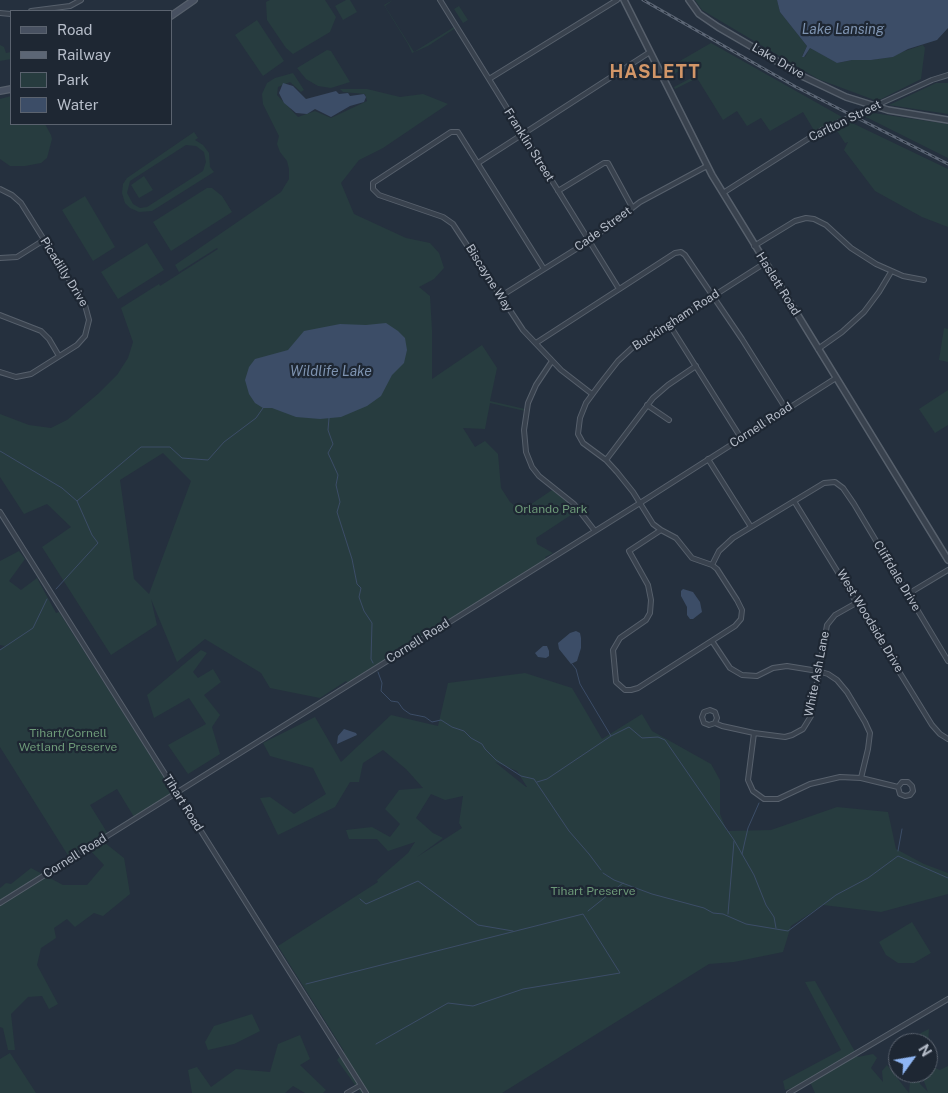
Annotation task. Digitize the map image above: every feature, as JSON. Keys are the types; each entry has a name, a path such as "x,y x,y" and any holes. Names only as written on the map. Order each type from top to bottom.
{"main road":[{"path":"172,15 194,0"}],"street":[{"path":"54,10 70,6 81,0"},
{"name":"Franklin Street","path":"440,0 618,289"},
{"path":"489,79 617,0"},
{"name":"Haslett Road","path":"624,0 707,166 754,246 948,560"},
{"name":"Lake Drive","path":"689,0 699,14 706,19 787,67 846,97 876,106 948,120"},
{"path":"544,269 478,163 650,52"},
{"name":"Carlton Street","path":"723,193 822,130 932,80 948,76"},
{"name":"Biscayne Way","path":"478,163 459,133 455,131 374,182 372,186 378,195 443,217 453,224 518,324 552,361 575,382 592,394"},
{"path":"558,191 604,163 608,163 632,207"},
{"name":"Cade Street","path":"501,296 588,241 648,196 707,166"},
{"name":"Picadilly Drive","path":"0,372 12,377 27,376 77,345 88,328 88,316 85,305 18,200 1,189"},
{"path":"754,246 795,221 806,218 814,219 826,224 859,254 891,272 911,279 924,280"},
{"path":"0,258 17,257 44,240"},
{"path":"536,343 675,253 681,252 685,255 742,339 786,409"},
{"name":"Buckingham Road","path":"712,641 737,624 742,614 737,600 719,572 712,565 690,556 676,538 653,524 627,484 606,460 586,446 578,434 580,418 592,394 610,370 627,352 765,263"},
{"path":"818,348 842,332 864,312 891,272"},
{"path":"0,315 41,331 49,339 59,356"},
{"path":"669,324 741,438"},
{"path":"552,361 536,385 528,403 524,430 526,452 532,467 539,476 549,486 574,504 595,531"},
{"path":"606,460 647,405 668,385 696,366"},
{"name":"Cornell Road","path":"0,903 640,503 836,378"},
{"path":"647,405 669,420"},
{"path":"708,459 751,527"},
{"name":"Cliffdale Drive","path":"794,501 824,483 830,481 838,483 845,491 948,661"},
{"path":"712,565 723,545 794,501"},
{"name":"West Woodside Drive","path":"794,501 858,602 932,725 940,734 948,739"},
{"name":"Tihart Road","path":"0,512 366,1093"},
{"path":"661,530 629,551 651,592 651,609 644,622 620,638 614,646 612,654 616,682 624,690 634,690 712,641 730,668 742,676 757,676 781,666 818,671 830,675 841,684 868,728 870,739 861,778"},
{"path":"908,594 948,570"},
{"name":"White Ash Lane","path":"715,723 717,718 715,712 710,710 704,712 702,717 704,723 709,725 715,723 726,728 754,733 782,737 792,735 803,729 811,716 825,631 828,623 835,615 858,602"},
{"path":"754,733 748,780 753,791 764,799 778,799 805,786 840,777 861,778 898,787"},
{"path":"902,782 908,782 912,786 913,791 909,796 903,796 898,792 898,787 902,782"},
{"path":"789,1093 948,999"},
{"path":"347,1093 361,1085"}],"green space":[{"path":"270,0 325,0 336,17 330,32 293,54 286,48 267,20 266,2"},
{"path":"350,0 357,12 343,20 335,6"},
{"path":"393,0 385,6 414,52 454,27 454,29 428,46 412,53 384,5"},
{"path":"695,0 777,0 780,12 807,46 802,56 805,57 810,48 838,63 852,60 871,60 893,57 923,45 925,48 921,79 877,101 818,79 702,10"},
{"path":"459,6 468,20 463,23 454,9"},
{"path":"257,20 284,61 263,76 235,35"},
{"path":"711,43 842,117 815,132 803,112 770,131 761,118 747,126 737,111 723,120 697,78 675,89 674,87 695,76 690,66 669,76 666,69"},
{"path":"0,45 4,47 6,53 10,52 10,59 0,61"},
{"path":"327,50 331,51 350,82 331,88 318,86 306,79 297,68"},
{"name":"Orlando Park","path":"293,73 304,90 301,92 290,82 278,87 277,95 298,117 315,111 331,118 367,101 365,94 343,92 340,89 367,89 400,97 423,94 448,104 383,148 359,160 341,183 354,214 406,238 430,243 439,253 444,268 434,279 419,287 430,296 432,379 482,345 497,368 490,401 525,409 525,411 490,403 485,429 463,428 475,447 485,441 498,454 501,488 510,502 521,511 552,490 577,511 536,538 537,544 553,553 545,557 546,559 348,683 346,681 320,698 270,688 261,673 205,639 177,662 151,599 157,625 111,655 42,547 71,527 47,504 24,514 0,477 0,414 29,425 51,428 67,420 117,375 128,358 133,342 121,308 218,249 179,272 175,265 281,192 289,179 289,169 287,161 277,144 279,136 263,104 262,94 267,83 275,78","holes":["163,453 191,481 149,594 134,579 120,480"]},
{"path":"936,83 948,83 948,114 889,105"},
{"path":"10,96 10,125 46,125 52,139 47,158 41,163 10,166 0,159 0,99"},
{"path":"873,113 948,124 948,158 864,116"},
{"path":"848,121 948,169 948,227 922,217 875,191 844,150 848,142 845,143 834,126"},
{"path":"194,132 198,138 195,140 203,145 209,153 210,167 214,172 152,211 139,212 130,208 125,203 122,193 123,184 127,178","holes":["186,145 196,146 204,152 206,162 203,171 147,207 140,208 133,204 127,193 130,181"]},
{"path":"144,176 153,190 139,198 131,185"},
{"path":"207,188 212,188 222,196 232,212 171,251 153,222"},
{"path":"85,196 115,247 93,261 62,210"},
{"path":"147,243 164,270 118,299 101,272"},
{"path":"944,328 948,329 948,362 939,360"},
{"path":"948,390 948,425 935,433 919,409"},
{"name":"Tihart/Cornell Wetland Preserve","path":"19,551 25,559 9,581 21,590 37,578 56,613 59,612 172,791 169,795 134,817 117,789 90,805 108,834 100,839 124,858 130,894 103,916 94,913 75,927 67,919 54,928 56,938 41,948 37,965 58,1004 49,1009 42,996 28,997 11,1014 15,1050 8,1050 3,1028 0,1027 0,888 6,883 11,884 31,868 63,885 87,885 104,865 87,847 69,857 0,747 0,649 5,646 0,645 0,561"},
{"path":"201,650 207,653 193,672 198,678 213,669 221,682 204,695 220,715 212,727 220,754 188,774 168,745 206,724 189,698 154,718 147,695"},
{"name":"Tihart Preserve","path":"525,673 572,688 602,739 642,714 652,731 711,764 720,780 720,814 727,831 771,830 837,807 888,812 896,849 924,864 948,873 948,894 881,912 823,905 791,926 783,952 734,962 709,964 502,1093 361,1093 337,1060 344,1051 278,946 378,882 377,880 408,853 415,842 388,851 377,839 349,839 346,830 372,827 390,837 400,824 385,809 399,790 423,788 406,769 383,750 363,763 359,782 350,782 335,807 278,835 260,798 270,797 294,814 326,794 313,768 270,756 263,743 315,717 341,762 391,715 438,726 448,683","holes":["495,762 517,771 527,787 526,787","431,794 445,800 463,796 459,823 462,828 417,857 443,838 433,833 416,818"]},
{"path":"912,922 931,953 914,963 898,963 886,955 879,942"},
{"path":"815,981 858,1057 873,1054 877,1058 871,1068 883,1082 882,1071 887,1065 888,1083 901,1083 909,1093 815,1093 811,1084 785,1090 783,1081 841,1050 805,982"},
{"path":"252,1014 260,1031 234,1044 208,1050 205,1042 214,1026"},
{"path":"300,1035 310,1059 300,1065 326,1090 323,1093 305,1093 293,1086 285,1093 192,1093 188,1070 197,1067 211,1087 236,1069 270,1072 278,1044"},
{"path":"10,1053 36,1093 0,1093 0,1059"},
{"path":"948,1066 948,1093 909,1093 910,1083 920,1083 928,1092 925,1083 938,1083 938,1069"}],"water":[{"name":"Lake Lansing","path":"777,0 948,0 948,28 937,40 908,49 893,57 837,63 810,48 802,57 807,46 780,12"},
{"path":"283,83 293,86 306,99 336,91 339,94 348,93 350,96 364,94 366,97 364,102 350,106 331,117 315,109 307,114 296,113 284,103 279,93"},
{"name":"Wildlife Lake","path":"386,323 405,338 407,350 404,363 392,375 381,396 367,406 341,417 320,419 296,417 272,408 263,408 255,403 249,394 245,380 249,367 255,359 288,350 304,331 340,324 366,325"},
{"path":"683,589 693,592 700,602 702,612 693,619 690,619 687,615 687,607 681,596"},
{"path":"576,631 580,633 581,648 577,661 571,664 559,649 558,643 570,633"},
{"path":"543,646 547,646 549,651 549,656 546,658 538,657 535,653"},
{"path":"344,729 357,735 337,744 338,736"}],"waterway":[{"path":"56,589 98,543 92,535 77,501 141,447 170,447 182,458 208,460 224,442 256,418 263,408"},
{"path":"329,418 328,430 333,444 328,453 338,475 336,485 340,502 337,512 352,559 357,584 361,588 359,597 364,611 372,623 371,659 373,663"},
{"path":"0,451 62,488 77,501"},
{"path":"0,650 33,628 47,599"},
{"path":"537,782 547,779 611,736 580,684 576,669 572,664"},
{"path":"378,672 382,683 381,691 391,701 398,702 410,714 425,717 432,722 441,720 452,727 464,731 471,738 482,744 496,760 521,776 534,779 569,831 601,870"},
{"path":"611,736 629,727 642,738 658,737 665,740 734,840 754,875 766,905 774,917 776,928"},
{"path":"742,854 748,828 759,803"},
{"path":"898,851 902,829"},
{"path":"728,914 734,841"},
{"path":"603,873 614,880 652,894 704,908 713,913 723,914 746,924 788,931 836,895 868,878 898,856 948,878"},
{"path":"360,899 366,904 418,881 478,925 513,931"},
{"path":"588,911 623,883"},
{"path":"306,984 583,914 620,973 523,989 473,1006 448,1003 376,1044"}],"railway":[{"path":"643,0 796,87 948,164"}],"district":[{"name":"HASLETT","path":"655,72"}]}
